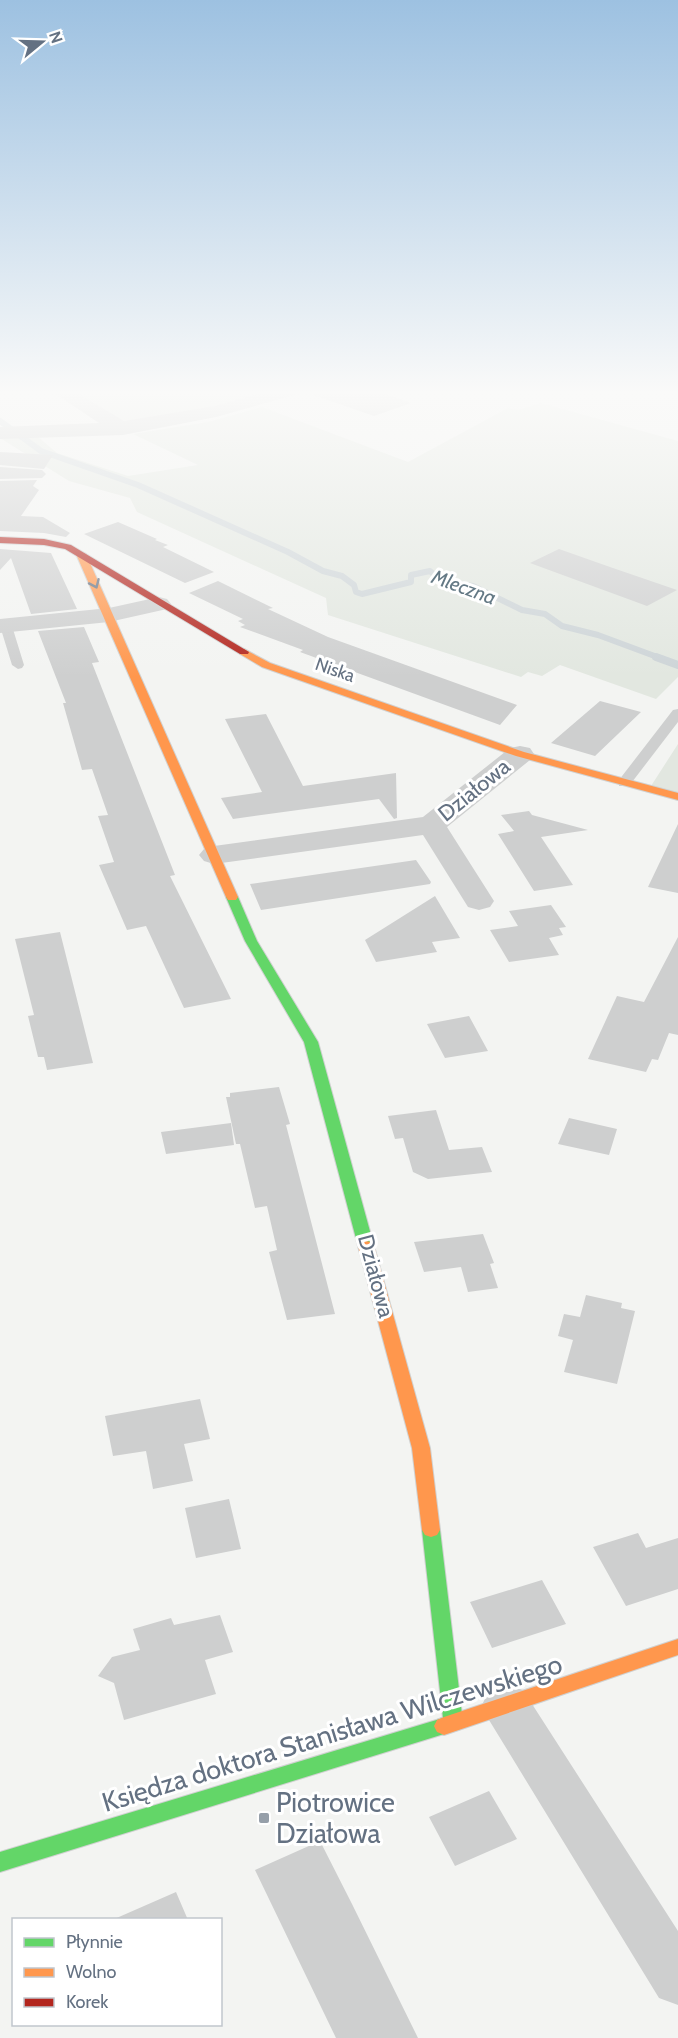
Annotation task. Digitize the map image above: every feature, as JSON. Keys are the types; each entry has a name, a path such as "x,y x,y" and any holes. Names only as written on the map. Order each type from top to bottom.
{"street":[{"name":"Niska","path":"0,540 44,542 68,547 159,604 266,665 520,753 678,797"},
{"name":"Działowa","path":"81,554 251,941 311,1042 421,1448 453,1723"},
{"path":"3,626 109,615 159,604"},
{"name":"Działowa","path":"214,855 431,825 448,814 520,753"},
{"path":"431,825 479,902"},
{"name":"Księdza doktora Stanisława Wilczewskiego","path":"0,1862 453,1723 678,1647"},
{"path":"506,1705 678,1979"}],"lane":[{"path":"3,626 18,665"},
{"path":"624,783 678,713"}],"shaded area":[{"path":"87,486 678,486 678,677 656,699 560,665 542,676 528,672 521,677 328,615 326,598 137,512 130,498"},
{"path":"678,744 678,793 651,786"}],"building":[{"path":"0,486 33,486 39,490 21,516 43,517 70,533 66,537 44,533 0,531"},
{"path":"118,522 157,539 155,540 168,545 163,547 214,572 185,583 84,534"},
{"path":"0,549 51,553 77,609 31,614 11,558 0,570"},
{"path":"559,549 677,590 647,606 530,563"},
{"path":"218,581 273,608 268,609 328,637 517,705 500,725 300,652 303,650 240,627 245,625 238,621 243,619 189,593"},
{"path":"84,627 99,662 92,663 175,875 170,876 231,999 184,1008 146,926 127,930 99,865 114,862 98,816 108,815 92,769 82,770 63,703 66,703 38,631"},
{"path":"600,701 641,712 595,756 551,743"},
{"path":"266,714 303,786 396,773 397,818 394,819 379,799 233,819 221,798 262,792 225,719"},
{"path":"529,811 532,815 588,830 541,837 573,885 534,891 498,834 514,831 501,815"},
{"path":"678,824 678,893 648,887"},
{"path":"416,860 431,882 430,884 261,910 250,884"},
{"path":"435,896 460,938 432,942 437,952 376,962 365,940"},
{"path":"551,905 566,927 559,928 563,935 549,938 559,955 509,962 490,930 518,926 509,911"},
{"path":"60,932 93,1063 47,1070 44,1057 38,1057 28,1016 34,1015 15,939"},
{"path":"678,937 678,1035 669,1033 658,1060 652,1059 646,1072 588,1059 617,996 644,1002"},
{"path":"469,1016 488,1051 445,1058 427,1024"},
{"path":"279,1087 290,1124 286,1125 335,1314 287,1320 269,1252 277,1250 267,1206 255,1208 240,1144 236,1144 226,1097 230,1097 230,1093"},
{"path":"436,1110 449,1150 482,1147 492,1172 428,1179 413,1172 403,1138 395,1139 388,1116"},
{"path":"569,1118 617,1129 609,1155 558,1144"},
{"path":"231,1123 234,1145 166,1154 161,1132"},
{"path":"483,1234 494,1263 490,1264 498,1288 468,1292 461,1267 424,1272 414,1242"},
{"path":"586,1295 622,1303 621,1308 635,1311 617,1384 564,1372 573,1340 558,1336 564,1314 580,1317"},
{"path":"200,1399 210,1439 184,1444 193,1481 153,1489 146,1451 113,1456 105,1416"},
{"path":"229,1499 241,1549 196,1558 185,1508"},
{"path":"638,1533 646,1548 678,1538 678,1589 626,1606 593,1547"},
{"path":"542,1580 566,1624 492,1648 470,1602"},
{"path":"220,1615 233,1652 205,1660 216,1694 124,1720 114,1683 98,1676 112,1657 140,1650 133,1629 171,1618 174,1625"},
{"path":"489,1791 517,1839 455,1866 429,1817"},
{"path":"320,1841 418,2038 336,2038 255,1870"},
{"path":"176,1892 187,1918 117,1918"}],"waterway":[{"name":"Mleczna","path":"140,486 288,552 323,571 342,576 354,585 356,592 362,594 411,582 411,575 430,571 443,582 473,586 522,610 545,614 562,626 598,635 660,658"},
{"name":"Mleczna","path":"656,657 678,665"}],"traffic: fast":[{"path":"232,897 251,941 311,1042 366,1246"},
{"path":"431,1530 453,1723"},
{"path":"0,1862 444,1726"}],"traffic: slow":[{"path":"81,554 232,897"},
{"path":"244,652 266,665 520,754 678,797"},
{"path":"366,1246 421,1448 431,1530"},
{"path":"444,1726 678,1647"}],"traffic: jam":[{"path":"0,540 44,542 68,547 244,652"}],"place":[{"name":"Piotrowice Działowa","path":"264,1818"}]}
